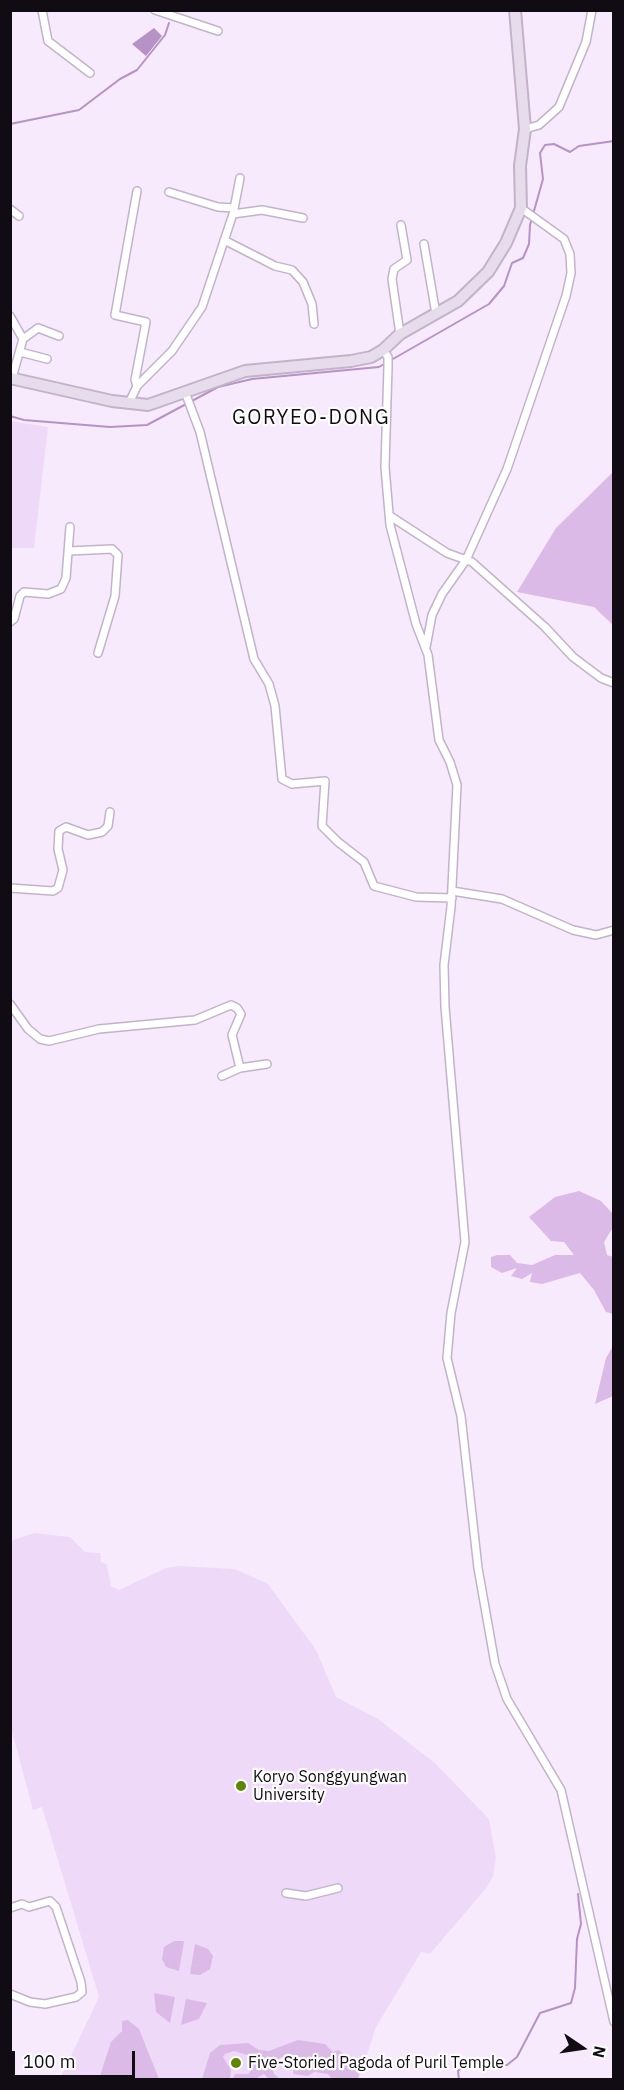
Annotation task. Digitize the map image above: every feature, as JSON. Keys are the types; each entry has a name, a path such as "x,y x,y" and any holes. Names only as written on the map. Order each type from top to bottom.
{"street":[{"path":"42,10 48,41 90,73"},
{"path":"155,10 172,13 218,31"},
{"path":"59,336 38,328 23,339 11,378 148,405 186,394 245,370 351,361 386,353 400,334 458,301 482,279 525,211 520,166 525,129 515,10"},
{"path":"525,129 539,125 559,107 586,42 592,10"},
{"path":"129,403 137,386 172,351 202,307 233,211 240,178"},
{"path":"137,191 115,315 146,322 135,380 137,386"},
{"path":"169,192 233,211 262,210 303,218"},
{"path":"10,209 19,216"},
{"path":"426,649 432,615 442,594 466,560 507,469 566,296 571,273 570,254 564,239 525,211"},
{"path":"400,334 392,279 394,269 407,260 401,225"},
{"path":"224,240 275,266 292,270 303,282 312,304 314,324"},
{"path":"424,244 436,314"},
{"path":"10,315 23,339"},
{"path":"20,352 47,359"},
{"path":"386,353 388,367 385,467 390,516 413,614 426,649 439,740 450,762 457,785 452,895 444,965 445,1007 465,1242 451,1313 447,1358 461,1416 477,1557 495,1664 507,1699 561,1790 614,2022"},
{"path":"186,394 227,537 254,659 269,684 275,706 282,779 292,784 325,781 322,826 364,862 374,886 416,897 452,895 502,899 573,930 596,935 614,930"},
{"path":"390,516 447,553 472,562 545,627 573,657 601,678 614,683"},
{"path":"10,622 14,619 20,596 24,592 48,594 61,589 66,578 70,527"},
{"path":"69,551 112,549 118,555 115,596 98,653"},
{"path":"10,888 53,891 58,888 63,870 58,849 59,831 66,827 88,835 102,832 108,826 110,812"},
{"path":"10,1004 28,1029 40,1039 49,1041 99,1029 195,1020 231,1005 241,1014 232,1035 240,1068"},
{"path":"222,1076 240,1068 267,1064"},
{"path":"286,1893 306,1896 338,1888"},
{"path":"10,1908 22,1904 29,1907 50,1901 56,1906 81,1982 82,1992 76,1997 45,2004 30,2002 10,1994"}],"shaded area":[{"path":"154,28 162,36 146,56 132,44"},
{"path":"10,421 48,427 34,548 11,548"},
{"path":"613,472 613,625 594,607 517,592 556,528"},
{"path":"579,1191 601,1201 613,1214 612,1229 604,1242 607,1255 613,1257 613,1314 606,1312 594,1290 580,1273 542,1284 530,1282 532,1273 522,1279 511,1276 517,1268 502,1273 491,1267 491,1257 497,1255 510,1255 517,1263 532,1265 555,1255 574,1255 564,1242 551,1241 529,1217 555,1197"},
{"path":"613,1346 613,1396 595,1404 606,1358"},
{"name":"Koryo Songgyungwan University","path":"34,1533 70,1537 85,1552 100,1553 101,1562 107,1565 111,1586 119,1590 166,1568 178,1566 235,1569 268,1584 316,1650 336,1697 378,1719 436,1764 489,1819 496,1858 493,1876 487,1887 430,1954 421,1952 376,2027 359,2079 60,2079 99,1997 42,1807 33,1810 11,1728 10,1541"},
{"path":"174,1941 184,1941 179,1971 166,1967 162,1959 164,1947"},
{"path":"195,1944 208,1949 213,1956 210,1969 200,1975 190,1974"},
{"path":"154,1993 175,1997 170,2023 156,2012"},
{"path":"186,1999 207,2003 199,2019 181,2025"},
{"path":"128,2020 139,2029 159,2079 99,2079 111,2042 122,2031 122,2021"},
{"path":"298,2040 325,2044 333,2052 339,2050 344,2055 344,2063 354,2066 359,2074 358,2079 332,2079 328,2074 314,2072 308,2076 293,2074 295,2062 287,2057 281,2057 273,2067 274,2074 280,2079 269,2079 264,2074 255,2079 233,2079 235,2074 248,2074 254,2067 247,2055 234,2051 223,2057 231,2070 230,2079 202,2079 210,2053 220,2045 248,2043 259,2050 269,2051"}],"waterway":[{"path":"10,124 79,110 120,79 137,70 165,35 169,23"},
{"path":"10,416 24,420 110,427 147,425 218,387 252,379 379,367 489,304 504,286 512,263 523,258 529,244 530,225 543,179 540,153 545,145 554,144 570,152 579,146 614,141"},
{"path":"459,2080 458,2071 465,2065 507,2065 517,2057 540,2013 571,2003 575,1988 577,1939 581,1924 578,1894"}],"place":[{"name":"Koryo Songgyungwan University","path":"241,1786"},
{"name":"Five-Storied Pagoda of Puril Temple","path":"236,2063"}],"district":[{"name":"GORYEO-DONG","path":"311,418"}]}
